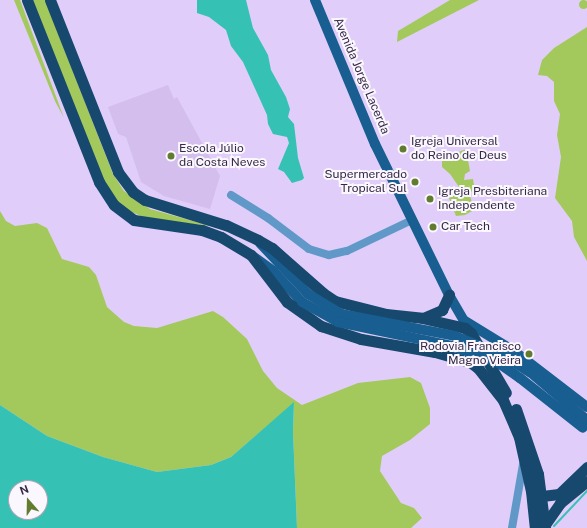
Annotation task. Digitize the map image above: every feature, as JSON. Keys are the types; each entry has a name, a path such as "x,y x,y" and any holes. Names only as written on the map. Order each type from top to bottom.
{"highway":[{"path":"27,0 99,182 114,205 134,220 212,233 251,255 287,302 321,326 361,339 435,352 465,361 478,368 503,400 524,454 541,527"},
{"path":"50,0 118,172 127,186 145,200 226,225 258,240 272,248 322,293 335,301 386,314 422,318 465,328 471,333 523,424 531,448 542,496 541,527"},
{"path":"422,318 442,310 449,295"},
{"path":"542,496 559,494 587,467"},
{"path":"541,527 560,503 587,481"}],"main road":[{"name":"Avenida Jorge Lacerda","path":"315,0 368,128 449,295 471,333"},
{"path":"258,240 305,298"},
{"path":"251,255 338,322 452,346 497,362 586,427"},
{"path":"464,321 484,330 520,355 587,408"}],"street":[{"path":"231,196 268,218 309,249 328,255 347,251 412,220"},
{"path":"514,526 524,454"}],"shaded area":[{"path":"583,-1 588,4 583,9 578,4"},
{"path":"14,0 20,0 64,118 55,101"},
{"path":"32,0 45,0 113,174 124,191 150,209 211,226 148,219 122,208 105,183"},
{"path":"197,0 246,0 253,28 268,55 271,70 286,97 290,109 288,117 294,124 298,158 304,178 302,180 292,183 284,172 278,169 289,143 287,137 273,134 268,124 267,115 243,62 231,46 226,30 209,17 197,13"},
{"path":"450,0 479,0 397,42 398,31"},
{"path":"587,27 587,261 574,237 572,221 555,198 561,157 557,135 560,114 554,101 554,82 547,76 538,75 542,60 554,48"},
{"name":"Escola Júlio da Costa Neves","path":"168,85 174,99 177,97 220,176 210,209 164,196 141,182 126,137 118,134 108,107"},
{"path":"466,149 470,171 465,174 464,180 473,179 475,191 469,192 474,210 465,215 456,216 449,198 460,193 459,187 450,174 442,167 442,159"},
{"path":"0,211 6,221 15,226 37,223 47,228 62,259 89,267 96,275 107,307 124,322 134,326 157,328 213,311 223,317 247,339 263,371 277,388 302,405 358,383 410,377 421,383 430,408 430,424 410,440 382,456 380,471 401,503 414,508 422,518 411,528 297,528 293,432 294,403 231,457 211,465 157,472 103,457 47,436 0,405"},
{"path":"294,402 293,432 297,528 0,528 0,405 47,436 103,457 157,472 211,465 231,457"}],"waterway":[{"path":"554,526 587,491"}],"place":[{"name":"Igreja Universal do Reino de Deus","path":"403,149"},
{"name":"Escola Júlio da Costa Neves","path":"171,156"},
{"name":"Supermercado Tropical Sul","path":"415,182"},
{"name":"Igreja Presbiteriana Independente","path":"430,199"},
{"name":"Car Tech","path":"433,227"},
{"name":"Rodovia Francisco Magno Vieira","path":"529,354"}]}
